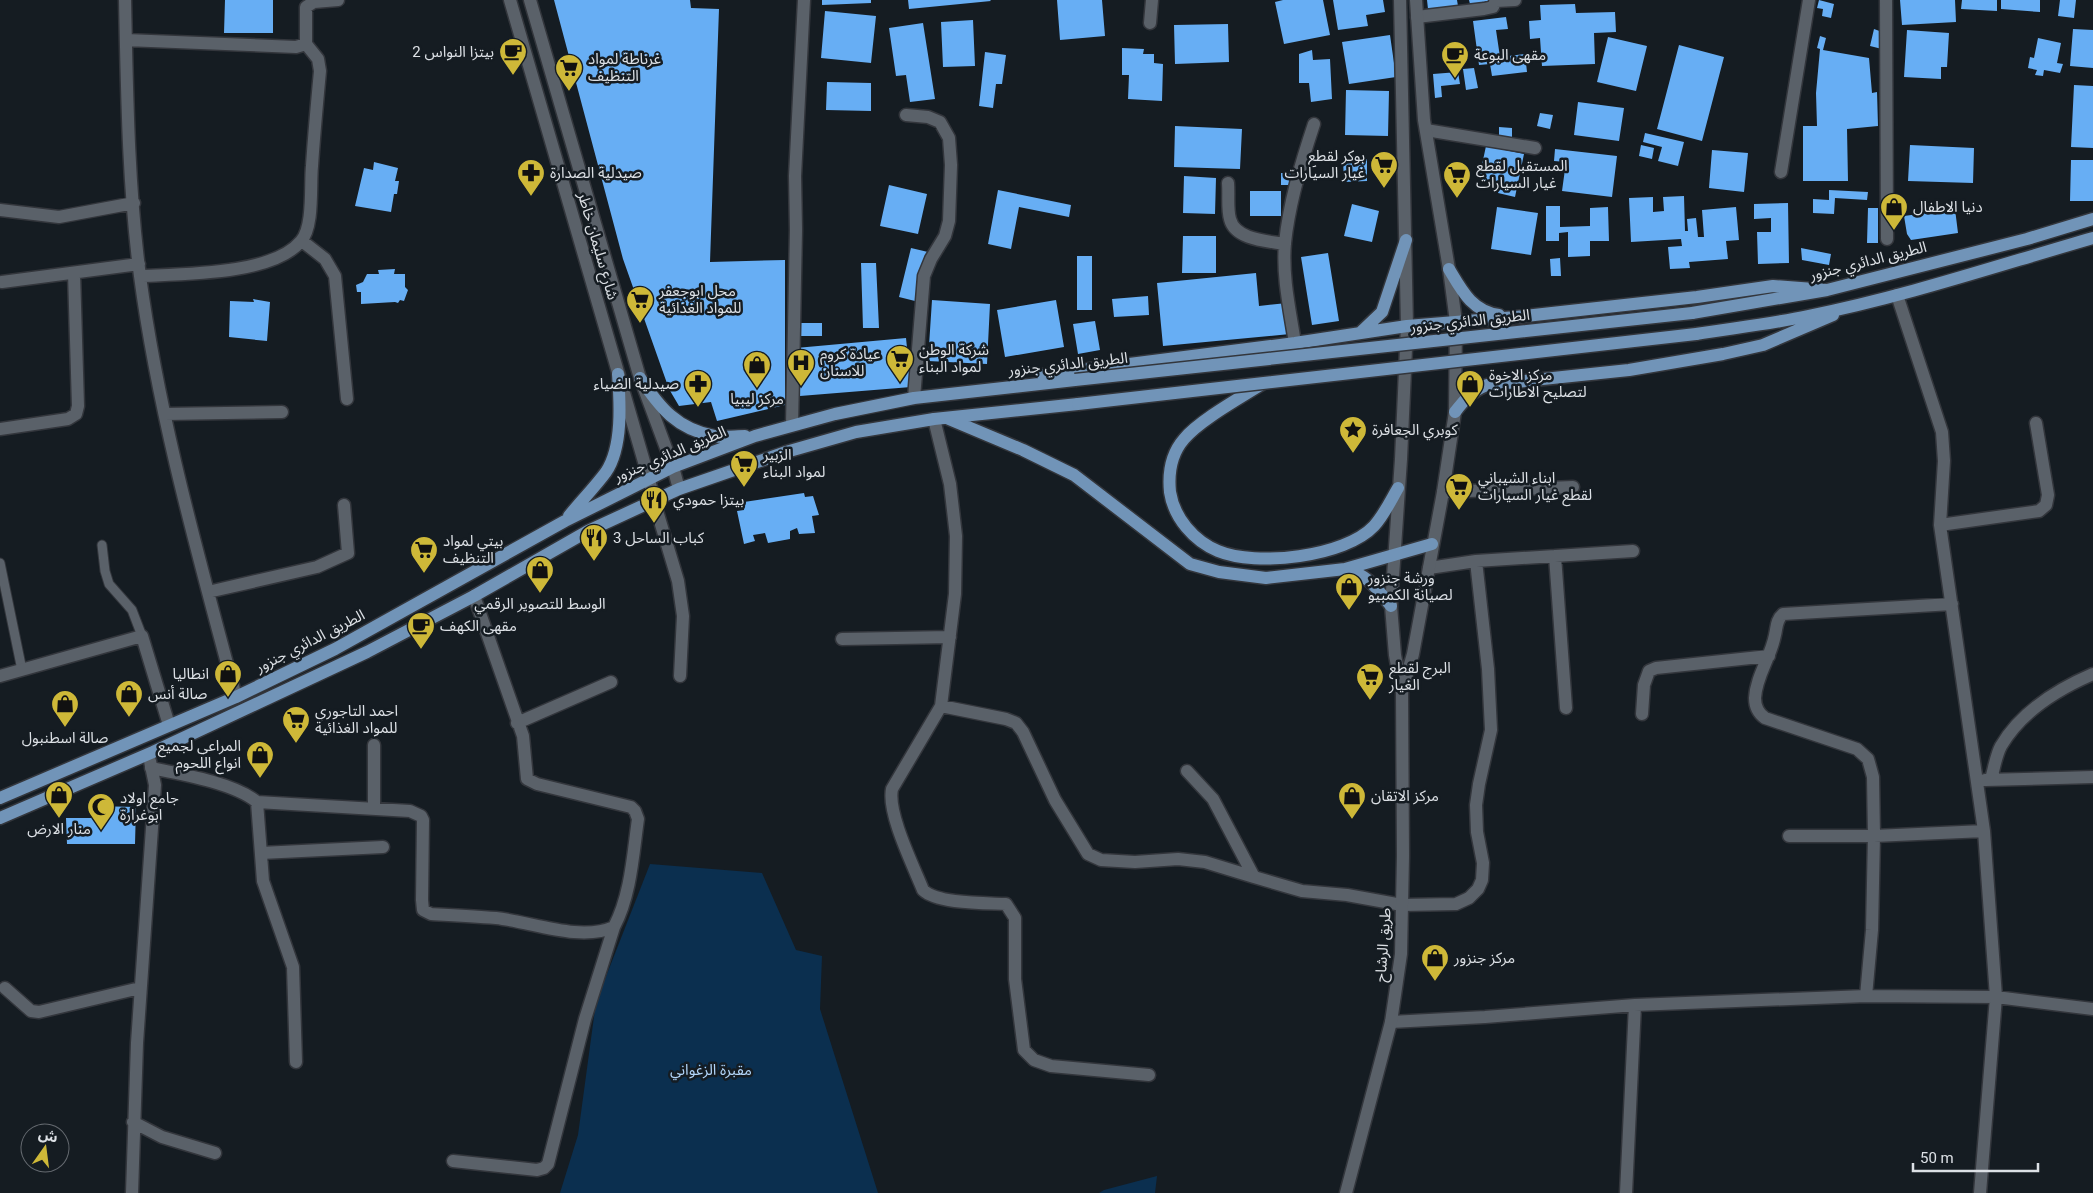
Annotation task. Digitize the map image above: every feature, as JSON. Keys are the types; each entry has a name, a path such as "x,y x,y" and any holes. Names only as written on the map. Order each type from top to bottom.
{"main road":[{"name":"الطريق الدائري جنزور","path":"0,798 236,697 335,649 565,521 673,467 792,424 914,398 974,390 1692,313 1827,290 2027,239 2093,219"},
{"path":"0,818 148,754 367,652 474,596 588,531 679,489 786,452 856,432 940,418 1262,384 1696,334 1807,317 1897,295 2093,238"},
{"path":"1359,333 1382,312 1406,240"},
{"path":"1449,269 1466,298 1474,305 1492,314 1516,317"},
{"path":"974,390 1063,371 1295,343 1407,326 1516,317 1697,297 1772,286 1827,290"},
{"path":"1455,412 1475,390 1487,385 1629,370 1683,362 1763,345 1826,319 1842,309"},
{"path":"565,521 607,470 613,454 620,409 618,374"},
{"path":"640,378 658,405 672,418 688,427 715,437 755,436"},
{"path":"1262,384 1184,438 1174,454 1168,477 1171,497 1179,520 1203,544 1218,552 1236,557 1276,558 1314,554 1337,548 1359,538 1374,526 1398,488"},
{"path":"940,418 1023,450 1074,475 1190,564 1219,572 1266,578 1345,569 1432,544"},
{"path":"1345,569 1366,578 1374,584 1391,606"}],"street":[{"path":"125,0 128,132 140,270 165,414 208,592 236,697"},
{"path":"2,282 74,273 140,270 207,273 263,263 283,256 302,241 307,231 310,203 320,71 318,59 306,44 306,7 314,2 338,0"},
{"name":"شارع سليمان خاطر","path":"510,0 678,581 683,616 680,676"},
{"name":"شارع سليمان خاطر","path":"530,0 640,378 673,467 679,489"},
{"path":"792,424 796,230 795,176 804,0"},
{"path":"1150,23 1152,0"},
{"path":"1400,0 1407,326 1391,606 1395,655 1402,694"},
{"path":"1402,694 1413,654 1443,492 1455,412 1456,322 1426,130 1416,0"},
{"path":"1417,17 1484,9 1493,7 1496,1 1515,0"},
{"path":"1781,172 1809,0"},
{"path":"1886,0 1887,239"},
{"path":"126,40 296,47 306,44"},
{"path":"906,115 928,116 940,122 950,138 951,166 949,221 945,236 924,276 914,398"},
{"path":"1295,343 1286,281 1285,244 1300,165 1314,124"},
{"path":"1426,130 1535,148"},
{"path":"1228,183 1230,219 1234,228 1244,236 1285,244"},
{"path":"0,210 60,216 134,203"},
{"path":"302,241 325,259 336,276 348,399"},
{"path":"0,429 68,419 76,414 78,406 74,273"},
{"path":"1897,295 1942,432 1944,461 1940,525 1984,831 1996,997 1980,1193"},
{"path":"165,414 282,412"},
{"path":"940,418 956,536 956,594 941,706 896,780 890,799 923,890 933,896 1006,904 1011,909 1015,918 1015,979 1024,1050 1034,1060 1051,1066 1149,1074"},
{"path":"1940,525 2039,511 2046,505 2048,495 2036,423"},
{"path":"1443,492 1573,487"},
{"path":"208,592 317,567 342,557 348,553 344,505"},
{"path":"1428,568 1476,562 1632,551"},
{"path":"1555,556 1566,708"},
{"path":"941,706 1006,718 1016,723 1030,747 1055,800 1088,854 1101,860 1135,862 1187,860 1234,870 1280,886 1302,891 1347,895 1402,905 1456,904 1469,898 1478,889 1482,880 1484,863 1477,832 1476,805 1478,784 1491,730 1488,670 1476,562"},
{"path":"453,1161 538,1170 548,1164 584,1019 614,927 620,916 630,871 638,819 630,807 530,782 527,779 523,736 474,596"},
{"path":"1866,996 1872,930 1874,836 1873,777 1868,759 1857,750 1765,718 1758,712 1755,699 1758,684 1769,656 1778,618 1783,614 1952,604"},
{"path":"0,676 142,636 169,725"},
{"path":"842,639 950,637"},
{"path":"1642,714 1644,685 1649,671 1656,668 1769,656"},
{"path":"1991,780 2000,747 2012,730 2033,709 2062,689 2093,674"},
{"path":"517,723 611,682"},
{"name":"طريق الرشاح","path":"1346,1193 1391,1022 1401,954 1402,694"},
{"path":"374,744 374,809"},
{"path":"132,1193 133,1122 140,988 155,785 148,754"},
{"path":"151,768 242,792 257,802 410,811 421,816 423,820 422,900 423,910 427,912 497,918 568,931 606,931 614,927"},
{"path":"1187,771 1213,799 1254,877"},
{"path":"1978,780 2093,777"},
{"path":"257,802 263,881 293,967 296,1062"},
{"path":"1789,836 1874,836 1984,831"},
{"path":"261,854 383,847"},
{"path":"5,988 31,1010 39,1012 140,988"},
{"path":"1391,1022 1485,1017 1635,1005 1866,996 1996,997 2093,1009"},
{"path":"1626,1193 1635,1005"},
{"path":"133,1122 162,1137 215,1154"}],"lane":[{"path":"102,545 109,584 132,610 142,636"},
{"path":"0,563 22,670"}],"green space":[{"name":"مقبرة الزغواني","path":"650,864 762,873 796,950 822,956 820,1009 878,1193 560,1193 578,1135 596,1002"},
{"path":"1157,1176 1155,1193 1099,1193 1104,1190"}],"building":[{"path":"225,0 273,0 273,33 224,33"},
{"path":"554,0 690,0 691,8 719,9 710,262 785,260 785,405 717,421 711,402 679,406 669,389 623,259"},
{"path":"822,0 871,0 871,3 822,5"},
{"path":"908,0 990,0 991,1 909,9"},
{"path":"1057,0 1102,0 1105,36 1060,40"},
{"path":"1283,0 1323,0 1330,35 1284,44 1275,2"},
{"path":"1333,0 1383,0 1385,12 1366,15 1368,26 1338,30"},
{"path":"1427,0 1457,0 1458,6 1428,9"},
{"path":"1469,0 1492,0 1493,4 1471,8"},
{"path":"1819,0 1834,4 1831,18 1822,16 1823,9 1817,8"},
{"path":"1900,0 1955,0 1956,22 1902,25"},
{"path":"1962,0 1997,0 1997,11 1961,9"},
{"path":"2001,0 2040,0 2040,12 2001,9"},
{"path":"2060,0 2076,0 2074,18 2058,16"},
{"path":"1575,4 1576,13 1615,12 1616,32 1594,33 1595,64 1542,66 1540,38 1530,39 1529,21 1541,20 1540,5"},
{"path":"825,11 876,16 871,63 821,58"},
{"path":"1506,17 1508,29 1496,30 1500,57 1525,54 1527,72 1492,76 1490,64 1479,65 1473,21"},
{"path":"973,20 975,66 943,67 941,22"},
{"path":"923,23 935,99 910,102 906,75 896,76 889,28"},
{"path":"1228,24 1229,62 1175,64 1174,25"},
{"path":"1874,29 1885,33 1883,41 1879,40 1879,43 1883,44 1882,49 1870,46"},
{"path":"2073,29 2093,30 2093,68 2070,66"},
{"path":"1907,30 1949,33 1947,67 1941,67 1941,79 1904,77"},
{"path":"1390,35 1396,77 1349,84 1342,42"},
{"path":"1820,36 1826,38 1823,50 1869,58 1872,93 1877,92 1878,126 1847,129 1848,181 1803,181 1803,126 1817,126 1816,93 1820,49 1817,48"},
{"path":"1608,37 1647,46 1636,91 1597,82"},
{"path":"2038,38 2061,43 2057,63 2063,64 2060,73 2044,70 2043,76 2035,75 2037,70 2028,68 2030,57 2034,58"},
{"path":"1679,45 1724,57 1702,141 1657,129"},
{"path":"1122,48 1144,49 1143,54 1154,54 1154,63 1163,64 1162,101 1128,99 1129,75 1122,75"},
{"path":"1312,50 1313,60 1330,59 1332,99 1311,102 1309,83 1299,83 1299,54"},
{"path":"985,52 1006,55 1002,84 996,84 993,108 979,106"},
{"path":"1474,68 1478,88 1466,90 1463,69"},
{"path":"1458,72 1460,84 1441,86 1442,97 1435,98 1433,74"},
{"path":"827,82 871,83 871,111 826,110"},
{"path":"2074,85 2093,86 2093,148 2071,147"},
{"path":"1346,90 1389,91 1388,136 1345,135"},
{"path":"1578,102 1624,108 1619,141 1574,135"},
{"path":"1540,113 1553,115 1550,129 1537,126"},
{"path":"1175,126 1242,129 1240,169 1174,167"},
{"path":"1499,127 1512,128 1512,139 1499,139"},
{"path":"1645,133 1684,142 1678,166 1658,161 1662,147 1643,142"},
{"path":"1641,145 1654,148 1652,159 1639,156"},
{"path":"1910,145 1974,148 1973,183 1908,181"},
{"path":"1486,146 1524,154 1515,197 1498,193 1500,184 1479,179"},
{"path":"1555,149 1617,156 1612,197 1562,191 1566,162 1554,161"},
{"path":"1712,150 1748,153 1744,192 1709,188"},
{"path":"1343,159 1367,159 1367,181 1344,182"},
{"path":"2071,160 2093,160 2093,201 2070,201"},
{"path":"374,162 398,168 395,181 399,181 397,194 394,194 391,212 355,206 364,168 373,170"},
{"path":"1281,173 1294,174 1293,185 1281,185"},
{"path":"1184,176 1216,178 1215,214 1183,213"},
{"path":"889,185 927,194 918,234 880,226"},
{"path":"998,190 1071,205 1069,217 1019,207 1011,249 988,244"},
{"path":"1829,190 1868,192 1867,200 1835,198 1834,214 1813,213 1813,199 1829,200"},
{"path":"1250,191 1281,191 1281,216 1250,216"},
{"path":"1684,196 1685,231 1688,231 1687,219 1696,218 1698,237 1704,237 1702,210 1736,207 1739,240 1726,241 1728,259 1689,262 1690,268 1670,269 1668,247 1682,246 1681,239 1631,242 1629,198 1653,197 1653,212 1664,211 1663,197"},
{"path":"1788,203 1789,263 1758,264 1757,232 1771,232 1771,218 1754,219 1754,204"},
{"path":"1352,204 1379,211 1372,242 1344,236"},
{"path":"1546,206 1560,206 1560,227 1590,226 1590,208 1608,207 1609,241 1590,241 1590,256 1568,257 1568,232 1559,233 1559,241 1546,241"},
{"path":"1497,207 1538,213 1531,255 1491,249"},
{"path":"1868,208 1878,208 1878,243 1867,243"},
{"path":"1955,209 1958,233 1911,240 1907,234 1904,216"},
{"path":"1183,236 1216,236 1216,273 1182,273"},
{"path":"911,248 928,252 915,301 899,297"},
{"path":"1801,248 1831,254 1829,265 1802,260"},
{"path":"1328,253 1339,321 1312,325 1301,257"},
{"path":"1077,256 1092,256 1092,310 1077,310"},
{"path":"1560,258 1561,276 1551,276 1550,259"},
{"path":"861,263 876,263 879,328 863,328"},
{"path":"395,269 394,274 405,274 405,287 408,290 404,301 400,300 398,303 361,304 361,292 357,292 356,285 363,282 367,274 379,274 378,270"},
{"path":"1256,273 1259,306 1287,303 1290,334 1163,346 1157,283"},
{"path":"1148,296 1149,315 1114,317 1112,299"},
{"path":"253,299 270,302 267,341 229,337 230,301 254,302"},
{"path":"932,300 990,304 987,364 928,361"},
{"path":"1056,300 1064,347 1005,357 997,310"},
{"path":"1095,321 1100,350 1078,354 1073,324"},
{"path":"800,323 822,323 822,336 800,336"},
{"path":"906,338 911,387 800,396 796,348"},
{"path":"804,493 805,497 813,496 819,515 812,516 815,533 799,534 797,528 790,531 790,539 768,543 765,533 753,535 755,541 744,544 737,511 744,510 744,502"},
{"name":"جامع اولاد ابوغرارة","path":"93,806 136,807 135,844 67,844 66,818 93,818"}],"place":[{"name":"بيتزا النواس 2","path":"513,76"},
{"name":"مقهى البوعة","path":"1455,79"},
{"name":"غرناطة لمواد التنظيف","path":"569,92"},
{"name":"بوكر لقطع غيار السيارات","path":"1384,189"},
{"name":"صيدلية الصدارة","path":"531,197"},
{"name":"المستقبل لقطع غيار السيارات","path":"1457,199"},
{"name":"دنيا الاطفال","path":"1894,231"},
{"name":"محل ابوجعفر للمواد الغذائية","path":"640,324"},
{"name":"شركة الوطن لمواد البناء","path":"900,383"},
{"name":"عيادة كروم للاسنان","path":"801,387"},
{"name":"مركز ليبيا","path":"757,389"},
{"name":"صيدلية الضياء","path":"698,408"},
{"name":"مركز الاخوة لتصليح الاطارات","path":"1470,408"},
{"name":"كوبري الجعافرة","path":"1353,454"},
{"name":"الزبير لمواد البناء","path":"744,488"},
{"name":"ابناء الشيباني لقطع غيار السيارات","path":"1459,511"},
{"name":"بيتزا حمودي","path":"654,524"},
{"name":"كباب الساحل 3","path":"594,562"},
{"name":"بيتي لمواد التنظيف","path":"424,574"},
{"name":"الوسط للتصوير الرقمي","path":"540,594"},
{"name":"ورشة جنزور لصيانة الكمبيو","path":"1349,611"},
{"name":"مقهى الكهف","path":"421,650"},
{"name":"انطاليا","path":"228,698"},
{"name":"البرج لقطع الغيار","path":"1370,701"},
{"name":"صالة أنس","path":"129,718"},
{"name":"صالة اسطنبول","path":"65,728"},
{"name":"احمد التاجوري للمواد الغذائية","path":"296,744"},
{"name":"المراعي لجميع انواع اللحوم","path":"260,779"},
{"name":"منار الارض","path":"59,819"},
{"name":"مركز الاتقان","path":"1352,820"},
{"name":"جامع اولاد ابوغرارة","path":"101,831"},
{"name":"مركز جنزور","path":"1435,982"}]}
